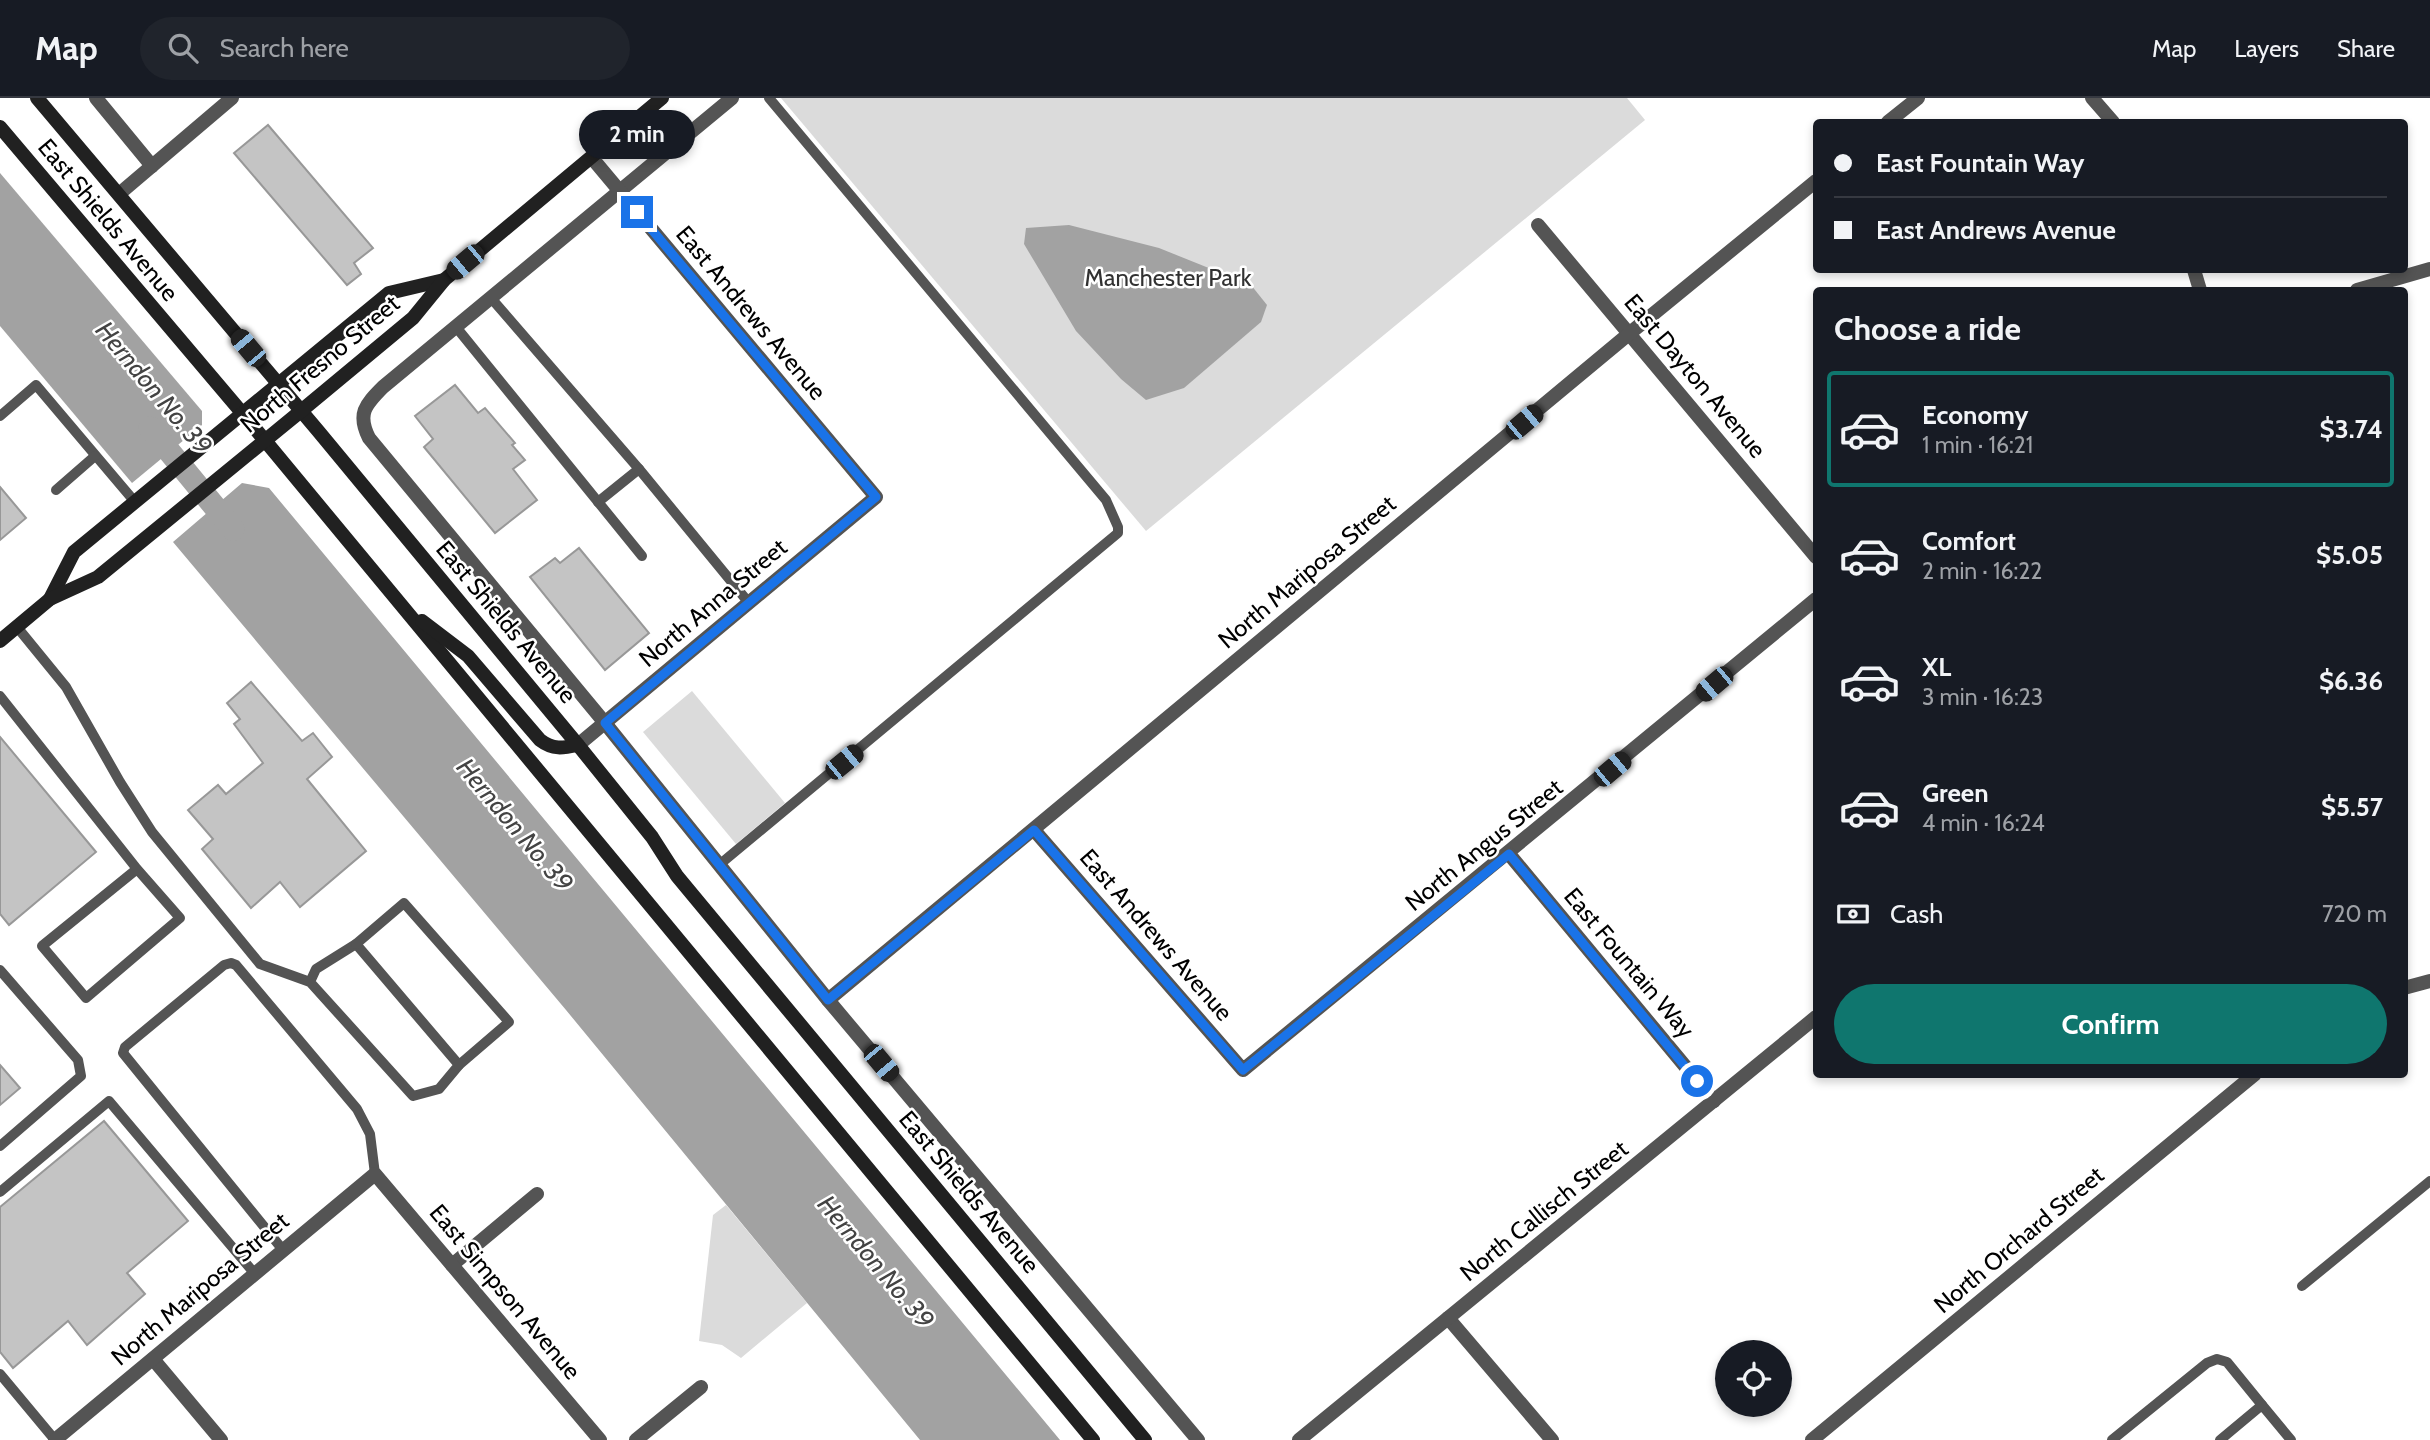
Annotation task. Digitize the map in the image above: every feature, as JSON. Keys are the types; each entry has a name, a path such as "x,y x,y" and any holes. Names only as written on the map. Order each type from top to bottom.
{"main road":[{"name":"East Shields Avenue","path":"37,98 578,745 652,837 677,876 1145,1440"},
{"name":"North Fresno Street","path":"0,641 50,599 98,577 177,513 413,318 444,279 662,98"},
{"name":"East Shields Avenue","path":"0,127 402,605 1093,1440"},
{"name":"North Fresno Street","path":"50,599 74,552 389,293 444,279"},
{"path":"402,605 468,656 540,740 550,747 578,745"}],"street":[{"path":"96,98 152,166"},
{"path":"119,194 232,98"},
{"path":"732,98 370,401 363,414 362,424 369,438 605,723 828,1000 1198,1440"},
{"path":"1892,119 1918,98"},
{"path":"2092,98 2110,119"},
{"name":"East Andrews Avenue","path":"592,158 876,497"},
{"name":"North Mariposa Street","path":"828,1000 1813,183"},
{"name":"East Dayton Avenue","path":"1538,225 1813,553"},
{"path":"2367,287 2430,269"},
{"name":"North Anna Street","path":"578,745 876,497"},
{"name":"North Angus Street","path":"1243,1070 1813,602"},
{"name":"East Andrews Avenue","path":"1034,830 1243,1070"},
{"name":"East Fountain Way","path":"1509,854 1714,1101"},
{"path":"2408,987 2430,981"},
{"name":"North Callisch Street","path":"1299,1440 1813,1019"},
{"name":"North Orchard Street","path":"1812,1440 2250,1078"},
{"name":"North Mariposa Street","path":"55,1440 375,1174"},
{"name":"East Simpson Avenue","path":"375,1174 600,1440"},
{"path":"452,1265 537,1194"},
{"path":"1448,1318 1552,1440"},
{"path":"153,1359 221,1440"},
{"path":"636,1440 701,1387"}],"lane":[{"path":"719,865 1115,537 1118,527 1106,500 769,98"},
{"path":"491,298 639,469 748,603"},
{"path":"456,327 642,556"},
{"path":"0,416 36,386 135,502"},
{"path":"56,490 95,456"},
{"path":"598,502 639,469"},
{"path":"17,626 66,687 152,832 260,964 310,982 413,1096 439,1089 459,1065 509,1021 404,903 356,944 316,969 310,982"},
{"path":"0,696 137,869 180,918 86,998 42,946 137,869"},
{"path":"356,944 459,1065"},
{"path":"283,1250 122,1053 125,1047 224,965 236,965 357,1109 370,1134 375,1174"},
{"path":"0,970 78,1060 81,1076 0,1146"},
{"path":"0,1192 109,1101 254,1274"},
{"path":"2302,1286 2430,1181"},
{"path":"2112,1440 2207,1363 2217,1359 2227,1362 2291,1440"},
{"path":"0,1374 55,1440"},
{"path":"2220,1440 2262,1405"}],"green space":[{"name":"Manchester Park","path":"781,98 1627,98 1645,120 1146,531"},
{"path":"692,691 785,803 736,844 643,732"},
{"path":"726,1205 807,1303 741,1358 722,1345 699,1341 713,1215"}],"water":[{"path":"0,173 202,411 202,425 132,483 0,326"},
{"path":"1069,225 1159,248 1251,285 1267,305 1261,322 1184,388 1146,400 1121,379 1076,331 1024,244 1026,228"},
{"path":"242,483 269,488 1060,1440 920,1440 566,1010 173,542"}],"building":[{"path":"268,125 373,248 354,263 361,274 347,285 234,153"},
{"path":"455,385 478,413 485,408 515,443 512,445 525,460 513,469 537,500 495,533 424,447 433,439 415,416"},
{"path":"0,487 26,518 0,540"},
{"path":"579,548 649,633 605,670 530,577 555,558 560,563"},
{"path":"251,682 302,741 313,733 332,757 307,779 366,851 300,907 280,882 251,908 202,849 213,839 188,810 218,785 226,794 263,763 234,724 240,719 227,703"},
{"path":"0,737 96,852 9,925 0,914"},
{"path":"0,1065 20,1088 0,1105"},
{"path":"104,1121 188,1221 127,1273 145,1294 87,1345 68,1321 13,1368 0,1352 0,1207"}],"waterway":[{"name":"Herndon No. 39","path":"150,428 233,529"}],"route":[{"path":"637,212 876,497 605,723 828,1000 1034,830 1243,1070 1509,854 1697,1081"}]}
